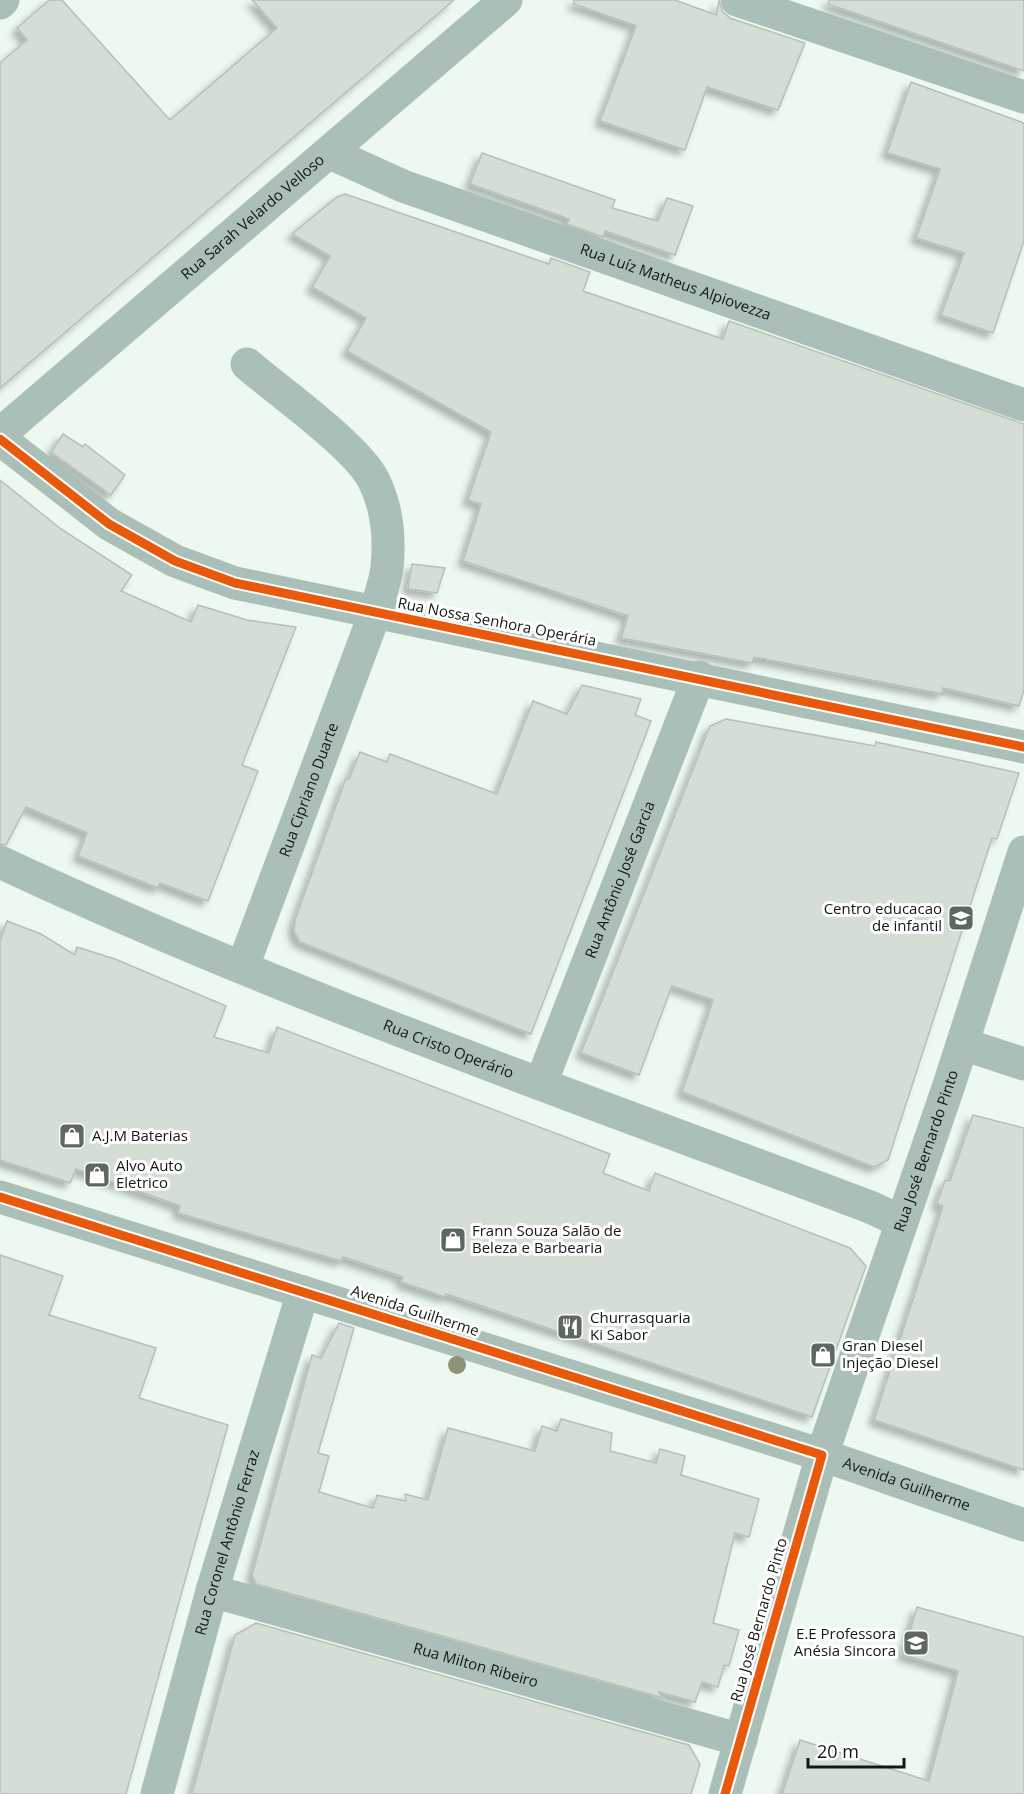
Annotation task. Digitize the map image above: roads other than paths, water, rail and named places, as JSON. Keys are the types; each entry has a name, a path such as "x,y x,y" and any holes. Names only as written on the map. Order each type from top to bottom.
{"street":[{"path":"737,0 1024,97"},
{"name":"Rua Sarah Velardo Velloso","path":"0,434 330,153 498,3"},
{"name":"Rua Luíz Matheus Alpiovezza","path":"330,153 403,186 1024,405"},
{"name":"Rua Cipriano Duarte","path":"243,966 375,613 387,571 388,542 385,507 372,477 350,451 247,364"},
{"name":"Rua Nossa Senhora Operária","path":"0,439 109,524 175,561 235,583 699,677 1024,747"},
{"name":"Rua Antônio José Garcia","path":"541,1083 699,677"},
{"name":"Rua José Bernardo Pinto","path":"725,1794 822,1455 963,1044 1024,852"},
{"name":"Rua Cristo Operário","path":"0,862 123,919 541,1083 870,1207 902,1222"},
{"path":"963,1044 1024,1064"},
{"name":"Avenida Guilherme","path":"0,1197 822,1455 1024,1525"},
{"name":"Rua Coronel Antônio Ferraz","path":"158,1794 212,1591 303,1292"},
{"name":"Rua Milton Ribeiro","path":"212,1591 741,1740"}],"place":[{"name":"Centro educacao de infantil","path":"961,918"},
{"name":"A.J.M Baterias","path":"72,1136"},
{"name":"Alvo Auto Eletrico","path":"97,1175"},
{"name":"Frann Souza Salão de Beleza e Barbearia","path":"453,1240"},
{"name":"Churrasquaria Ki Sabor","path":"570,1327"},
{"name":"Gran Diesel Injeção Diesel","path":"823,1355"},
{"name":"E.E Professora Anésia Sincora","path":"916,1643"}]}
